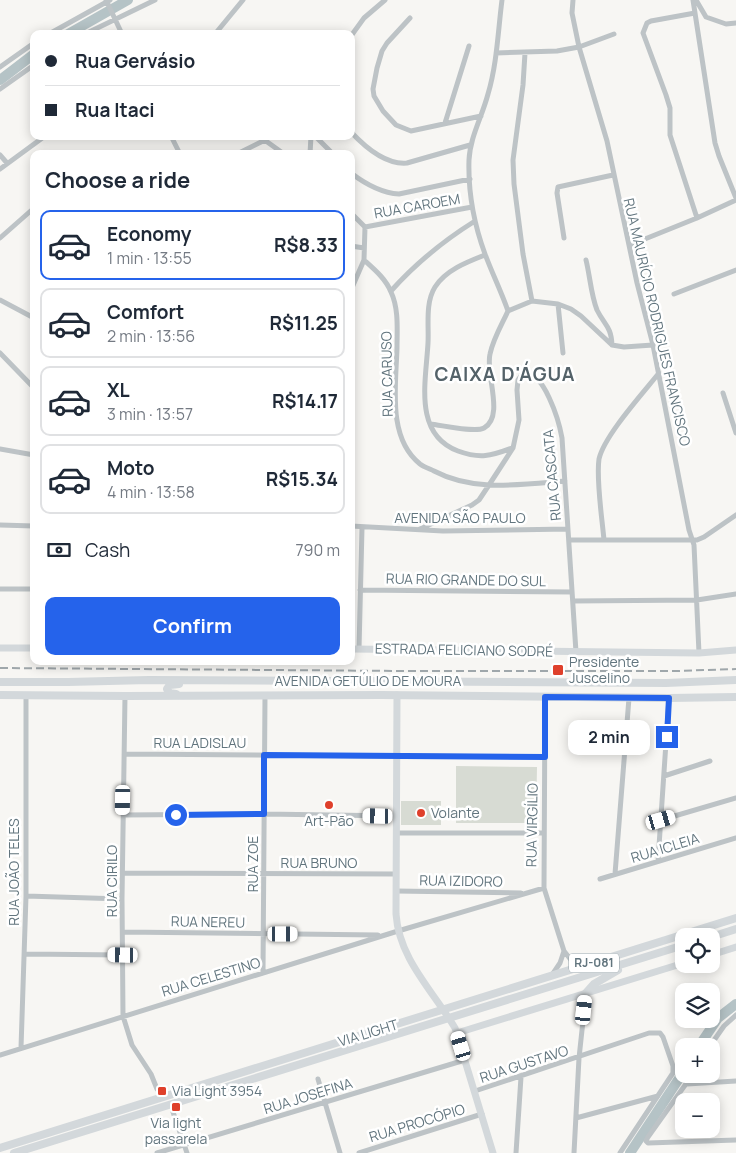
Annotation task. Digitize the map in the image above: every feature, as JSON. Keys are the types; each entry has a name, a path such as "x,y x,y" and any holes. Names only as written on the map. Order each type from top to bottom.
{"main road":[{"path":"125,696 129,693 152,692 155,686 149,680"},
{"name":"AVENIDA GETÚLIO DE MOURA","path":"0,682 408,680 666,683 736,680"},
{"path":"188,696 170,694 167,689 170,685 174,684 208,681"},
{"name":"AVENIDA GETÚLIO DE MOURA","path":"0,695 736,697"},
{"name":"VIA LIGHT","path":"0,1148 736,918"},
{"path":"720,934 736,929"},
{"name":"VIA LIGHT","path":"14,1153 675,948"},
{"path":"586,994 597,981 635,960"}],"street":[{"path":"92,30 114,16 155,0"},
{"path":"218,30 244,0"},
{"path":"355,30 364,18 385,0"},
{"path":"430,424 483,429 494,414 488,366 490,354 508,310 485,255 475,221 470,179 470,146 488,93 496,53 502,0"},
{"name":"RUA MAURÍCIO RODRIGUES FRANCISCO","path":"573,0 572,13 579,47 604,132 637,283 653,345 694,549 699,653"},
{"path":"630,245 697,218 736,199 715,143 694,13 695,0"},
{"path":"695,0 706,17 726,24 736,23"},
{"path":"56,30 107,2 120,30"},
{"path":"694,13 651,20 647,23 643,33 670,108 670,134 697,218"},
{"path":"410,18 393,35 382,51 375,78 374,96 387,116 396,125 411,131 481,116"},
{"path":"496,53 558,51 579,47 614,34"},
{"path":"0,67 30,46"},
{"path":"445,123 469,46"},
{"path":"525,53 523,85 513,160 514,184 523,254 532,302"},
{"path":"0,89 30,68"},
{"path":"355,136 385,159 399,164 470,146"},
{"path":"0,169 39,140"},
{"path":"245,150 265,140 279,150"},
{"path":"319,140 329,150"},
{"path":"0,155 7,163"},
{"path":"355,175 390,194 399,194 470,179"},
{"path":"564,238 557,193 558,187 613,175"},
{"name":"RUA CAROEM","path":"365,227 472,208"},
{"path":"0,238 30,212"},
{"path":"355,217 365,227 364,260 355,281"},
{"path":"391,291 424,256 475,221"},
{"path":"355,247 364,248"},
{"path":"485,255 458,267 435,287 431,295 428,313 425,382 426,413 434,434 441,442 467,454 482,457 513,448"},
{"name":"RUA CARUSO","path":"364,260 379,274 391,291 396,309 398,327 396,398 402,438 409,452 420,464 442,475 465,482 489,485 565,481"},
{"path":"586,260 595,303 612,332 612,345"},
{"path":"674,294 736,270"},
{"path":"0,300 30,316"},
{"path":"508,310 532,302 558,304 576,312 612,345 624,347 653,345"},
{"path":"558,304 564,353"},
{"path":"0,353 30,384"},
{"name":"RUA CASCATA","path":"420,529 479,500 513,448 519,420 518,380 523,373 528,372 534,375 556,412 562,438 576,652"},
{"path":"604,540 598,469 602,449 609,437 659,373"},
{"path":"723,393 736,433"},
{"path":"0,449 30,454"},
{"path":"570,540 692,540 704,537 736,515"},
{"path":"0,525 30,526"},
{"name":"AVENIDA SÃO PAULO","path":"355,527 443,531 568,529"},
{"path":"355,649 360,590 362,528"},
{"path":"0,589 30,589"},
{"name":"RUA RIO GRANDE DO SUL","path":"360,590 572,592"},
{"path":"573,601 696,600 736,594"},
{"path":"0,648 30,648"},
{"name":"ESTRADA FELICIANO SODRÉ","path":"355,649 699,653 736,650"},
{"name":"RUA JOÃO TELES","path":"21,1048 26,896 26,695"},
{"path":"397,695 396,891 398,931 412,964 450,1017 457,1033 493,1153"},
{"name":"RUA CIRILO","path":"125,696 122,873 123,1016 132,1044 151,1074 156,1089"},
{"name":"RUA ZOE","path":"263,973 265,696"},
{"name":"RUA VIRGÍLIO","path":"545,697 544,888 564,951"},
{"path":"615,874 629,698"},
{"path":"658,861 669,698"},
{"name":"RUA LADISLAU","path":"124,754 545,757"},
{"path":"664,776 710,761"},
{"path":"661,820 736,798"},
{"path":"123,815 264,814 397,816"},
{"path":"396,833 543,833"},
{"name":"RUA ICLEIA","path":"600,879 736,838"},
{"name":"RUA BRUNO","path":"122,873 396,874"},
{"name":"RUA CELESTINO","path":"0,1055 383,935 544,888"},
{"name":"RUA IZIDORO","path":"396,891 525,894"},
{"path":"485,892 488,904"},
{"path":"26,896 122,899"},
{"name":"RUA NEREU","path":"123,932 383,935"},
{"path":"720,952 736,947"},
{"path":"564,951 573,962 584,966"},
{"path":"551,976 560,963 564,951"},
{"path":"25,954 123,955"},
{"path":"457,1033 675,966"},
{"path":"574,1153 579,1058 586,994"},
{"path":"716,1038 724,1026 736,1015"},
{"name":"RUA GUSTAVO","path":"475,1091 579,1058 649,1033 660,1033 663,1037 673,1070 658,1096"},
{"name":"RUA JOSEFINA","path":"157,1153 465,1060"},
{"path":"516,1153 521,1077"},
{"path":"318,1079 340,1153"},
{"path":"736,1081 687,1084 646,1141 650,1144 736,1140"},
{"path":"576,1118 658,1096"},
{"path":"620,1153 658,1096"},
{"path":"173,1112 187,1153"},
{"name":"RUA PROCÓPIO","path":"359,1153 482,1114"}],"shaded area":[{"path":"456,766 537,767 536,823 456,823"},
{"name":"Volante","path":"401,801 441,801 441,825 401,825"}],"waterway":[{"path":"75,30 128,0"},
{"path":"0,80 30,57"},
{"path":"704,1038 718,1018 736,1004"},
{"path":"630,1153 676,1083"}],"railway":[{"path":"0,668 405,671 677,671 736,669"}],"place":[{"name":"Presidente Juscelino","path":"558,670"},
{"name":"Art-Pão","path":"329,805"},
{"name":"Volante","path":"421,813"},
{"name":"Via Light 3954","path":"162,1091"},
{"name":"Via light passarela","path":"176,1107"}],"district":[{"name":"CAIXA D'ÁGUA","path":"505,374"}],"route":[{"path":"176,815 264,814 264,755 545,757 545,697 669,698 667,737"}]}
